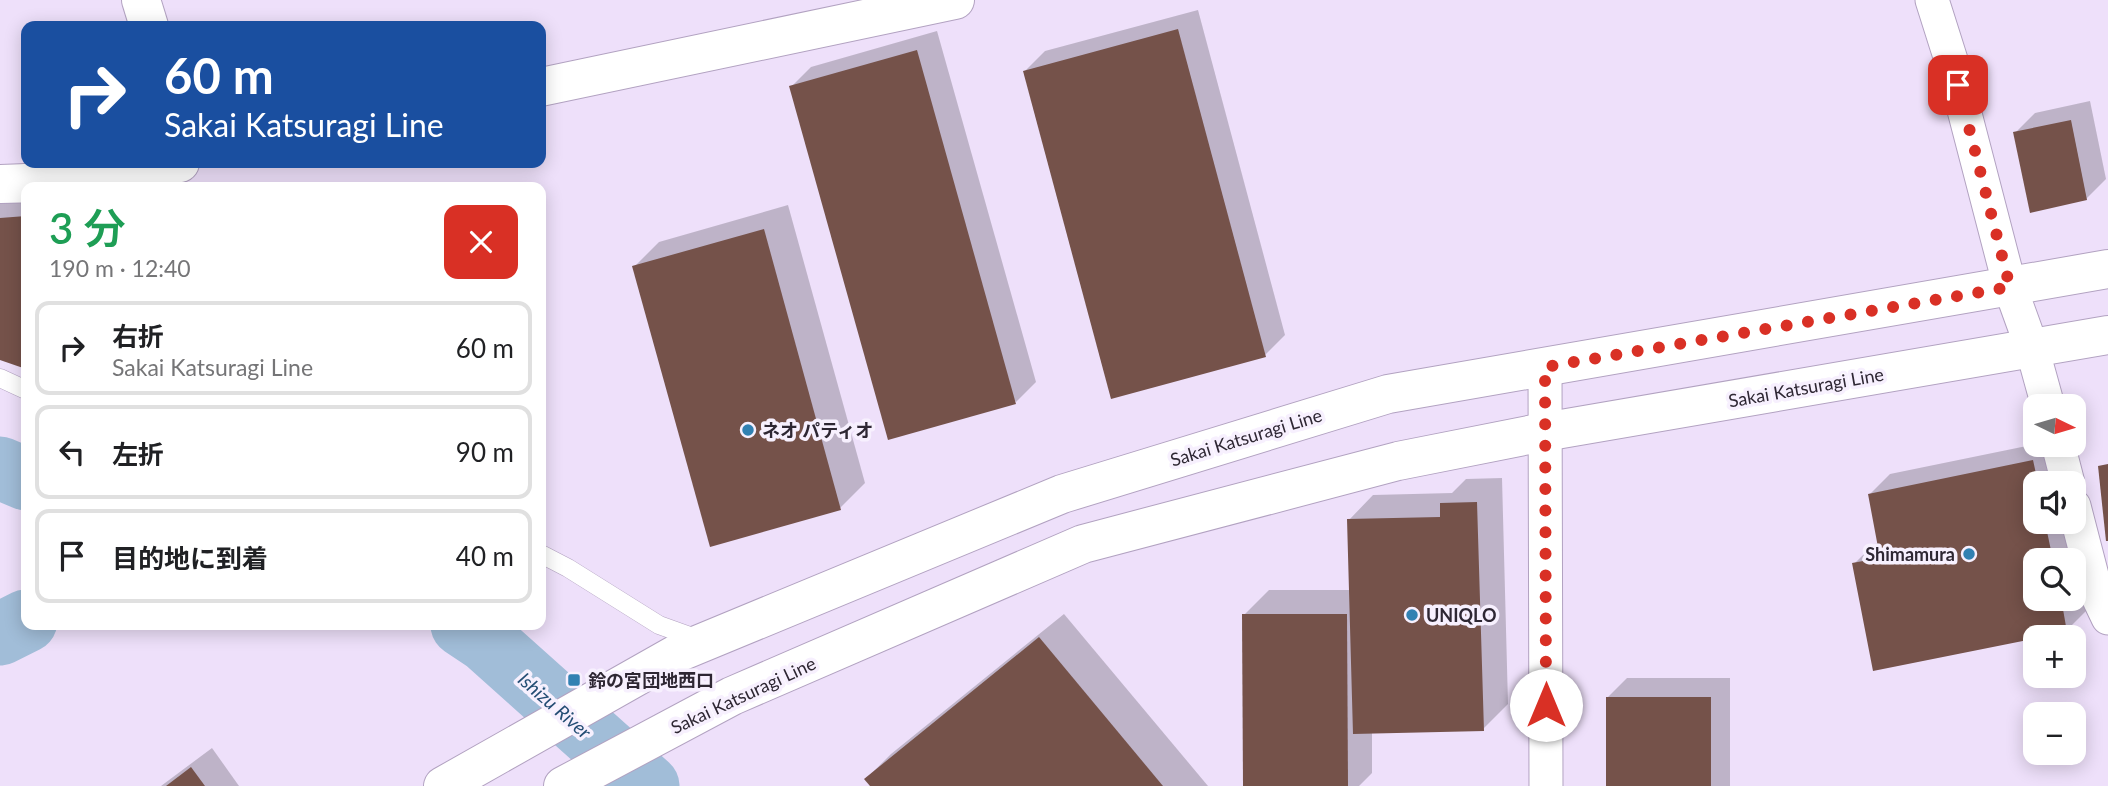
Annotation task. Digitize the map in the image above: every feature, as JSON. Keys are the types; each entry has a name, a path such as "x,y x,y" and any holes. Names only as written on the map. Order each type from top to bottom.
{"main road":[{"path":"141,0 147,21"},
{"path":"546,86 955,0"},
{"path":"42,182 107,176 152,168"},
{"path":"0,184 21,183"},
{"name":"Sakai Katsuragi Line","path":"453,780 692,647 1062,494 1388,394 2108,269"},
{"name":"Sakai Katsuragi Line","path":"563,786 732,696 1083,544 1398,461 1544,432 2108,335"}],"street":[{"path":"1932,0 1951,60 2010,287 2032,348 2045,394"},
{"path":"1545,367 1546,786"},
{"path":"2081,534 2097,595 2108,618"}],"lane":[{"path":"0,378 21,388"},
{"path":"546,557 692,647"}],"building":[{"path":"1178,29 1266,357 1111,399 1023,71"},
{"path":"917,50 1016,404 888,440 789,86"},
{"path":"2071,120 2087,200 2030,213 2013,132"},
{"path":"21,216 21,367 0,360 0,218"},
{"name":"ネオ パティオ","path":"764,229 841,510 710,547 632,266"},
{"path":"2033,460 2035,471 2023,471 2023,534 2048,534 2050,548 2023,548 2023,611 2063,611 2066,625 2023,625 2023,641 1873,671 1852,563 1880,558 1868,494"},
{"path":"2108,464 2108,541 2106,541 2098,466"},
{"path":"1477,502 1484,731 1353,734 1347,519 1440,517 1440,503"},
{"path":"1242,614 1347,614 1348,786 1243,786"},
{"path":"1039,637 1163,786 870,786 864,779"},
{"path":"1606,697 1711,697 1711,786 1606,786"},
{"path":"191,767 205,786 166,786"}],"waterway":[{"path":"0,468 21,477"},
{"name":"Ishizu River","path":"0,634 21,624"},
{"name":"Ishizu River","path":"470,630 486,641 648,786"}],"place":[{"name":"ネオ パティオ","path":"748,430"},
{"name":"Shimamura","path":"1969,554"},
{"name":"UNIQLO","path":"1412,615"},
{"name":"鈴の宮団地西口","path":"574,680"}],"route":[{"path":"1546,705 1545,367 2010,287 1958,85"}]}
